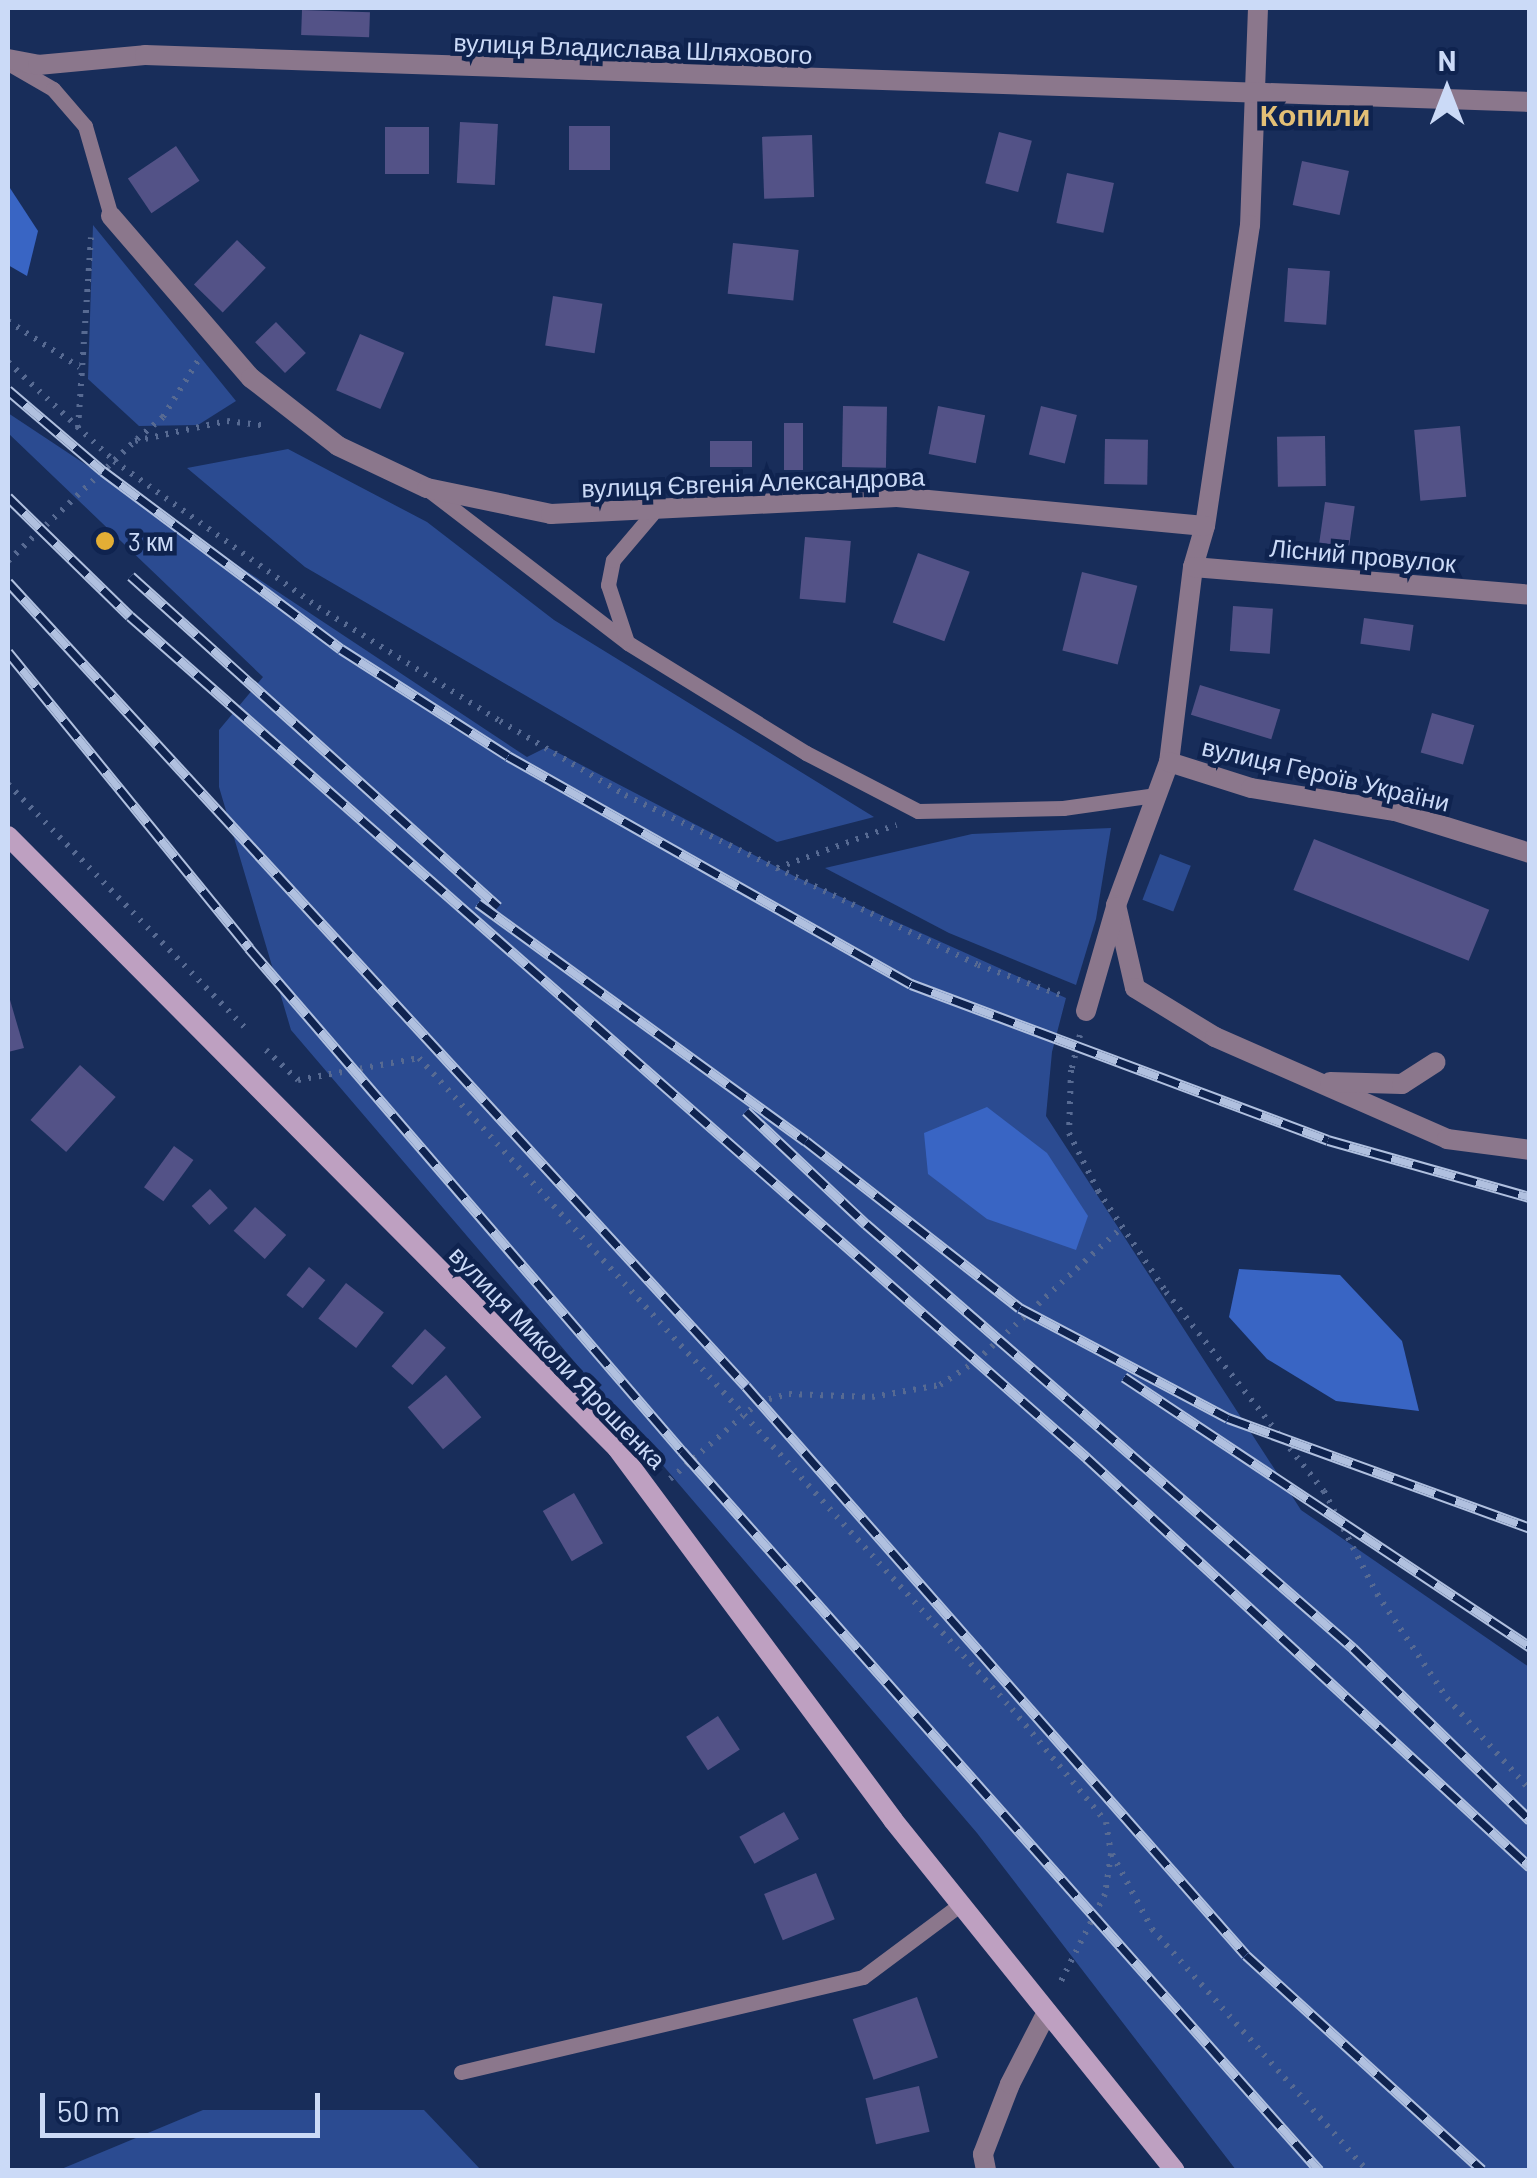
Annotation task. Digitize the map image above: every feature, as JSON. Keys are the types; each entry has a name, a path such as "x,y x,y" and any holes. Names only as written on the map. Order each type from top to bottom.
{"street":[{"path":"1086,1010 1116,905 1168,762 1193,566 1205,526 1250,224 1258,8"},
{"name":"вулиця Владислава Шляхового","path":"8,61 38,64 145,55 1257,93"},
{"path":"1257,93 1530,102"},
{"name":"вулиця Євгенія Александрова","path":"111,216 251,378 338,446 427,488 551,514 652,514 897,498 1205,526"},
{"name":"Лісний провулок","path":"1193,566 1530,595"},
{"name":"вулиця Героїв України","path":"1168,762 1251,788 1395,811 1530,854"},
{"name":"вулиця Миколи Ярошенка","path":"8,836 617,1448 961,1904 1174,2170"},
{"path":"1116,905 1135,988 1215,1037 1446,1139 1530,1150"},
{"path":"1318,1082 1402,1084 1436,1062"},
{"path":"986,2170 984,2154 1010,2084 1048,2012"}],"lane":[{"path":"8,61 53,89 85,126 111,216"},
{"path":"427,488 628,642 806,753 918,811 1063,808 1156,795"},
{"path":"628,642 608,585 613,560 652,514"},
{"path":"461,2072 863,1977 961,1904"}],"path":[{"path":"78,428 79,366 92,230"},
{"path":"8,320 79,366"},
{"path":"8,561 163,417 199,362 204,323"},
{"path":"8,362 114,461 318,607 500,721 625,795 978,964 1053,990 1086,1010 1070,1070 1068,1133 1122,1227 1324,1492 1377,1594 1446,1698 1530,1790"},
{"path":"135,441 228,421 282,428"},
{"path":"8,784 249,1033"},
{"path":"777,868 878,837 918,811"},
{"path":"263,1047 298,1080 419,1058 746,1412 1012,1709 1106,1822 1112,1854 1152,1929 1368,2170"},
{"path":"678,1472 746,1412 789,1394 872,1397 940,1385 976,1361 1122,1227"},
{"path":"1048,2012 1104,1894 1112,1854"}],"shaded area":[{"path":"8,185 38,231 27,276 8,265"},
{"path":"93,225 236,401 198,425 139,426 88,379"},
{"path":"8,413 527,757 547,747 794,876 1066,998 1052,1052 1046,1116 1301,1510 1529,1667 1529,2170 1236,2170 977,1833 291,1030 219,787 219,730 263,677 8,433"},
{"path":"288,449 427,522 554,620 874,817 777,842 305,567 187,468"},
{"path":"1111,828 1096,919 1076,985 949,933 825,868 972,834"},
{"path":"1160,854 1191,866 1173,912 1142,900"},
{"path":"987,1107 1047,1153 1088,1216 1076,1250 987,1219 928,1174 924,1133"},
{"path":"1239,1269 1340,1275 1402,1341 1419,1411 1336,1401 1267,1359 1229,1317"},
{"path":"203,2110 424,2110 481,2170 59,2170"}],"building":[{"path":"302,10 370,12 369,37 301,35"},
{"path":"460,122 498,124 495,185 457,183"},
{"path":"569,126 610,126 610,170 569,170"},
{"path":"385,127 429,127 429,174 385,174"},
{"path":"999,132 1032,141 1018,192 985,183"},
{"path":"812,135 814,197 764,199 762,137"},
{"path":"176,146 199,181 151,213 128,178"},
{"path":"1302,161 1349,171 1340,215 1293,205"},
{"path":"1067,173 1114,183 1103,233 1056,223"},
{"path":"237,240 266,268 223,312 194,285"},
{"path":"733,243 799,250 793,301 728,294"},
{"path":"1288,268 1330,271 1326,325 1284,322"},
{"path":"553,296 602,304 595,353 545,345"},
{"path":"276,322 306,353 285,373 255,342"},
{"path":"360,334 404,353 380,409 336,390"},
{"path":"843,406 887,407 886,468 842,467"},
{"path":"938,406 985,415 976,463 929,454"},
{"path":"1041,406 1077,415 1065,463 1029,455"},
{"path":"784,423 803,423 803,470 784,470"},
{"path":"1460,426 1466,497 1420,501 1414,430"},
{"path":"1325,436 1326,486 1278,487 1277,437"},
{"path":"1105,439 1148,440 1147,485 1104,484"},
{"path":"710,441 752,441 752,467 710,467"},
{"path":"1325,502 1355,506 1349,547 1319,543"},
{"path":"805,537 851,541 845,603 800,599"},
{"path":"918,553 970,572 944,641 893,623"},
{"path":"1082,572 1137,586 1118,664 1062,651"},
{"path":"1233,606 1273,609 1270,654 1230,651"},
{"path":"1364,618 1414,625 1410,651 1360,644"},
{"path":"1200,685 1280,710 1271,739 1191,715"},
{"path":"1432,713 1474,725 1463,765 1421,752"},
{"path":"1314,839 1489,910 1469,961 1293,890"},
{"path":"8,993 24,1048 8,1052"},
{"path":"80,1065 116,1097 66,1152 30,1120"},
{"path":"174,1146 193,1160 163,1201 144,1187"},
{"path":"210,1189 228,1208 209,1225 192,1206"},
{"path":"255,1207 286,1235 265,1259 234,1231"},
{"path":"309,1267 325,1280 303,1308 286,1295"},
{"path":"346,1283 384,1313 356,1348 318,1318"},
{"path":"425,1329 446,1348 412,1385 392,1366"},
{"path":"446,1375 481,1417 443,1449 408,1407"},
{"path":"574,1493 603,1543 572,1561 543,1511"},
{"path":"718,1716 740,1750 708,1770 686,1737"},
{"path":"784,1812 799,1839 754,1864 739,1837"},
{"path":"816,1873 835,1919 783,1940 764,1894"},
{"path":"917,1997 938,2058 874,2080 853,2019"},
{"path":"919,2086 930,2132 876,2144 865,2098"}],"railway":[{"path":"8,390 103,471 341,649 508,756 911,984 1328,1140 1530,1197"},
{"path":"8,497 130,616 1087,1458 1530,1867"},
{"path":"131,576 498,906"},
{"path":"8,582 746,1386 1246,1955 1482,2170"},
{"path":"8,652 249,948 682,1451 1319,2170"},
{"path":"478,903 806,1141 1020,1308 1228,1418 1530,1528"},
{"path":"746,1111 866,1224 1353,1648 1530,1820"},
{"path":"1124,1377 1530,1647"}],"place":[{"name":"3 км","path":"105,541"}],"district":[{"name":"Копили","path":"1315,114"}]}
